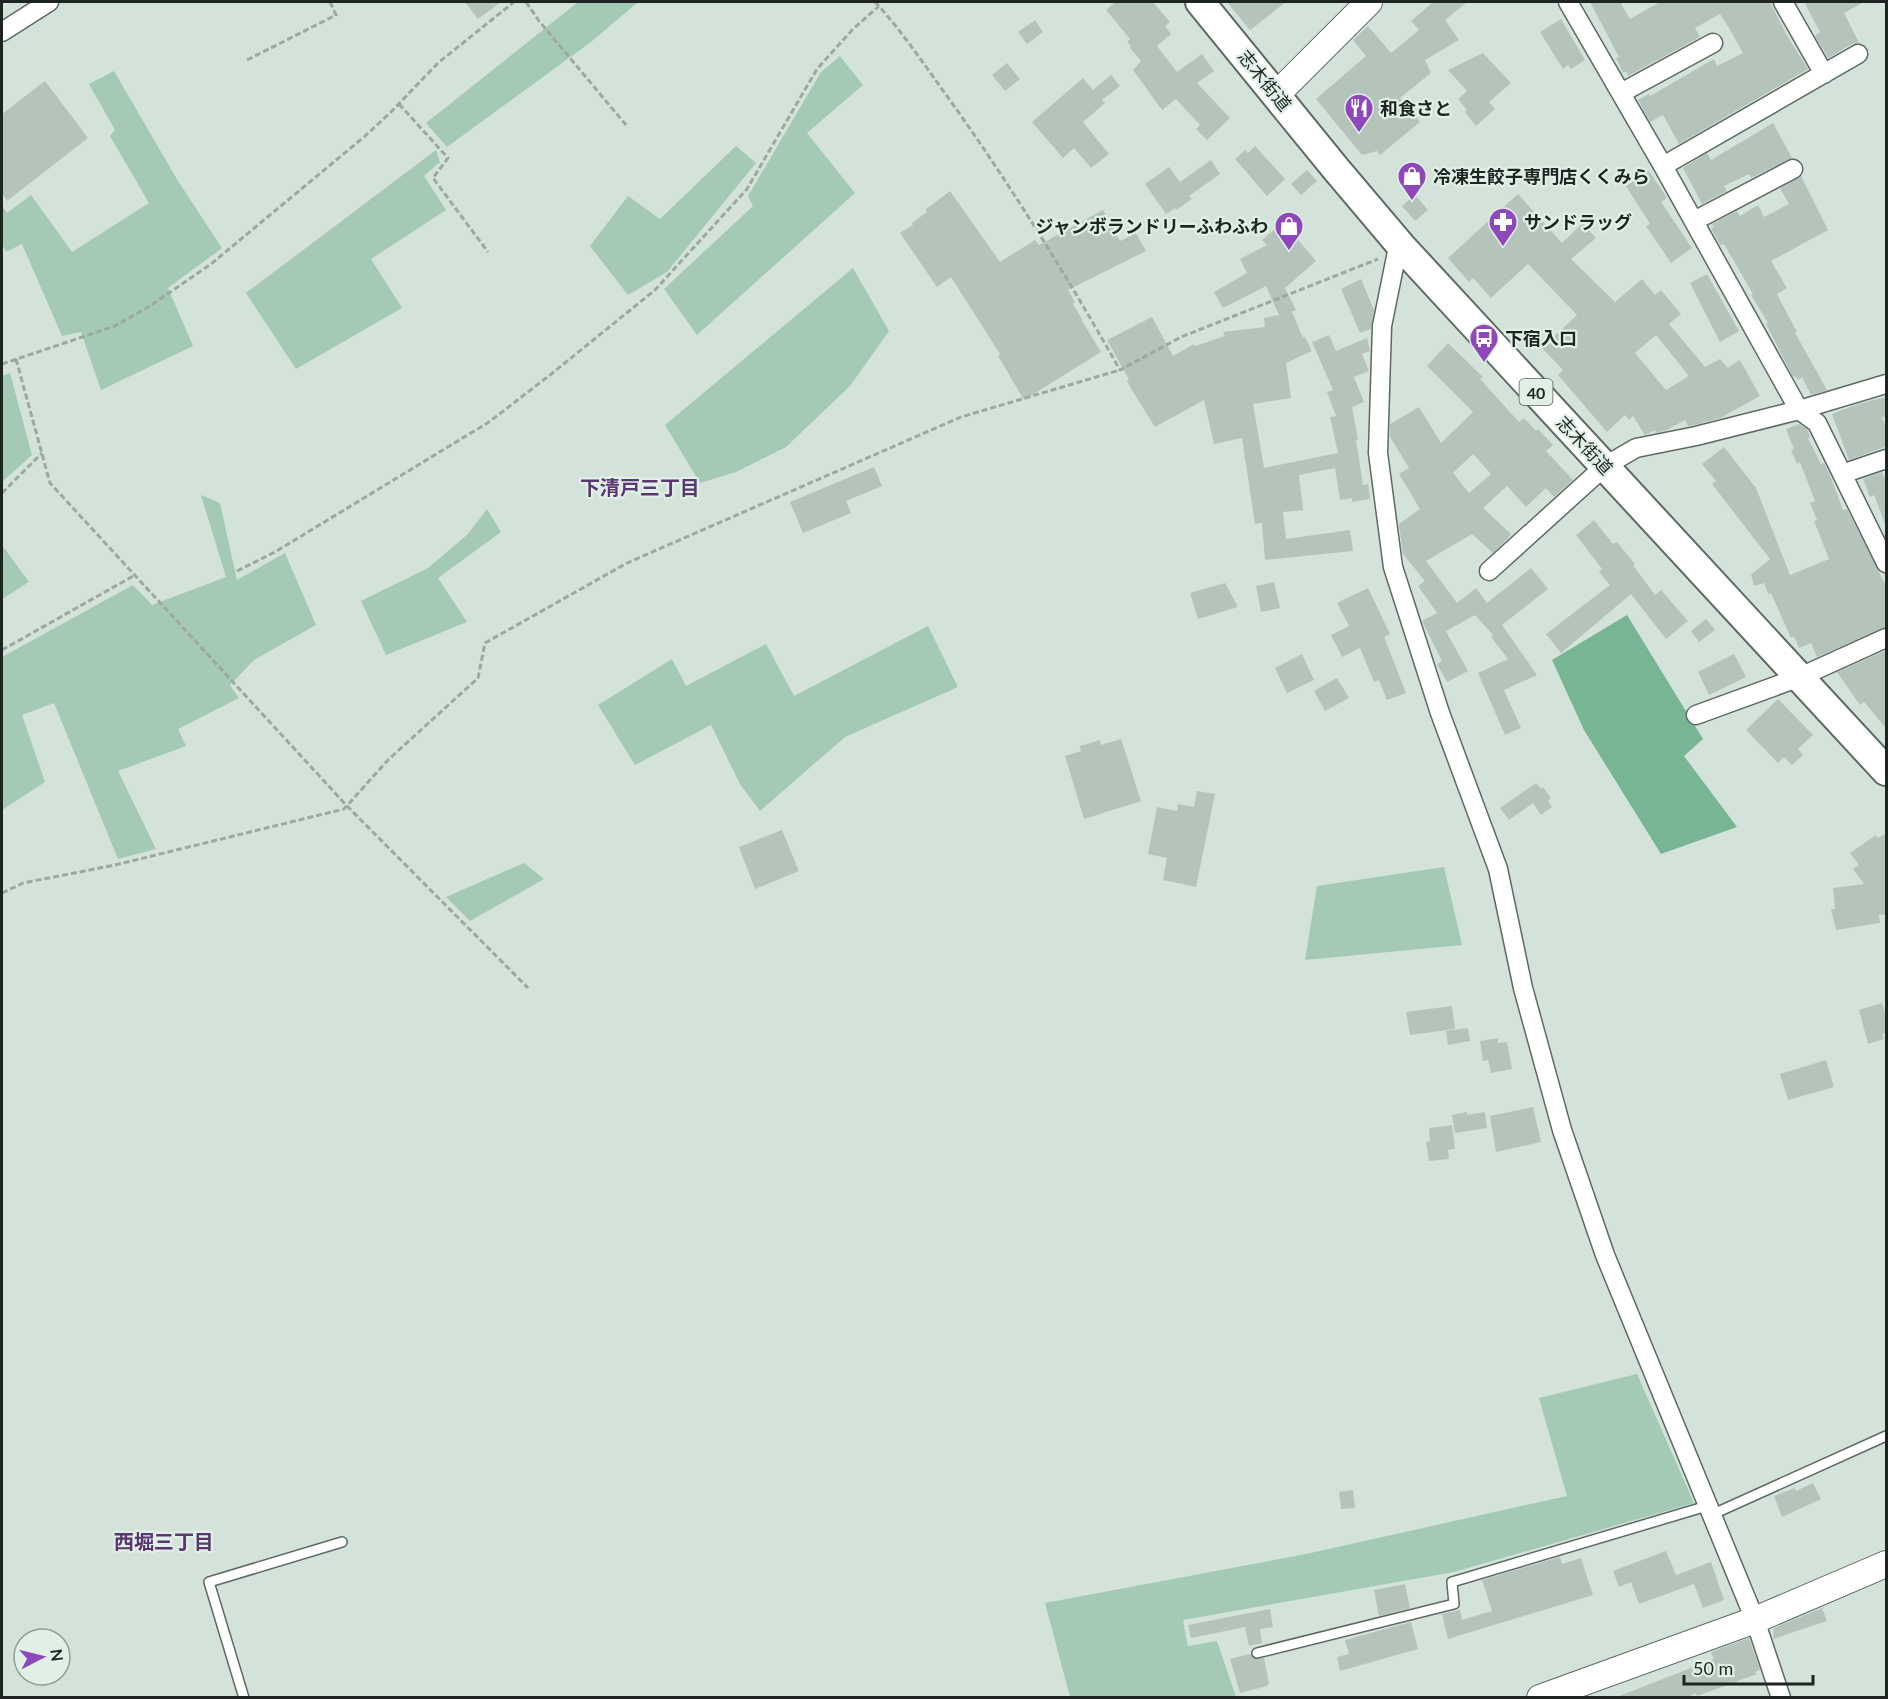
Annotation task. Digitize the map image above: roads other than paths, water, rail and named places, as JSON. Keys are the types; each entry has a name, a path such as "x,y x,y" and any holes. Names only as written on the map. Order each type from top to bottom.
{"main road":[{"name":"志木街道","path":"1200,2 1277,94 1399,249 1605,466 1887,771"}],"street":[{"path":"2,32 49,2"},
{"path":"1277,94 1369,2"},
{"path":"1568,2 1663,166 1799,410 1817,423 1887,563"},
{"path":"1784,2 1824,74"},
{"path":"1621,93 1713,43"},
{"path":"1663,166 1858,54"},
{"path":"1694,221 1793,170"},
{"path":"1399,249 1382,326 1378,453 1393,567 1440,713 1498,869 1523,988 1562,1130 1605,1255 1755,1620 1781,1698"},
{"path":"1489,571 1605,466 1636,448 1696,436 1799,410 1887,384"},
{"path":"1842,474 1887,459"},
{"path":"1696,715 1800,677 1887,638"},
{"path":"1540,1698 1755,1620 1887,1564"}],"lane":[{"path":"1257,1653 1454,1604 1452,1582 1709,1511 1887,1436"},
{"path":"244,1698 209,1582 342,1542"}],"place":[{"name":"和食さと","path":"1359,134"},
{"name":"冷凍生餃子専門店くくみら","path":"1412,202"},
{"name":"サンドラッグ","path":"1503,248"},
{"name":"ジャンボランドリーふわふわ","path":"1289,252"},
{"name":"下宿入口","path":"1484,364"}],"district":[{"name":"下清戸三丁目","path":"640,487"},
{"name":"西堀三丁目","path":"164,1541"}]}
